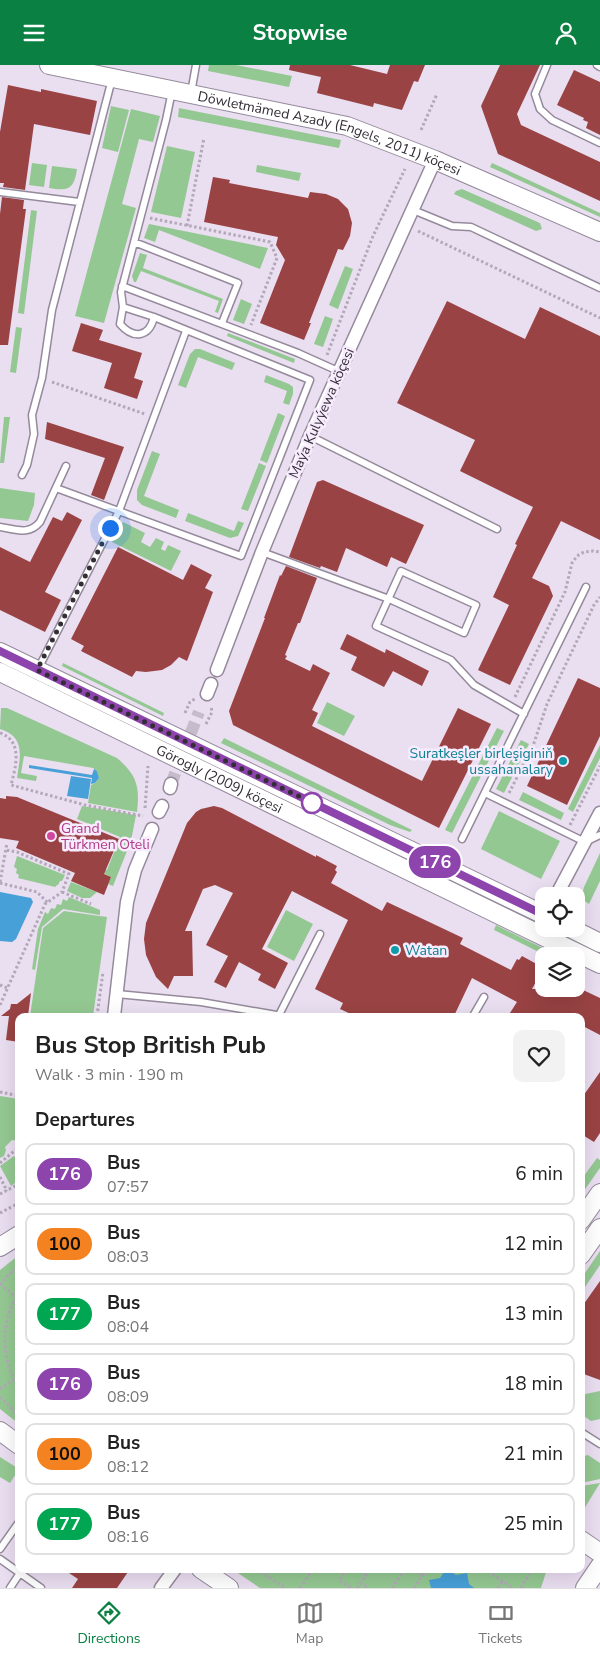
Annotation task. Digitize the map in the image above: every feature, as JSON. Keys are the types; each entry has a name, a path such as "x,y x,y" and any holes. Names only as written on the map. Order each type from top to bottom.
{"street":[{"name":"Döwletmämed Azady (Engels, 2011) köçesi","path":"49,65 347,126 435,160 600,232"},
{"name":"Maýa Kulyýewa köçesi","path":"217,670 262,552 310,436 435,160"},
{"name":"Görogly (2009) köçesi","path":"0,651 535,911"},
{"name":"Görogly (2009) köçesi","path":"0,672 600,964"},
{"path":"561,887 600,813"},
{"path":"114,1013 131,884 152,829"},
{"path":"585,936 600,943"},
{"path":"585,1214 600,1193"},
{"path":"585,1249 600,1227"},
{"path":"0,1247 15,1238"},
{"path":"0,1431 15,1442"},
{"path":"585,1543 600,1553"},
{"path":"585,1588 600,1566"},
{"path":"161,1588 171,1573"},
{"path":"207,1573 229,1588"}],"lane":[{"path":"191,94 196,65"},
{"path":"547,65 535,94 540,109 552,120 600,143"},
{"path":"22,475 27,465 34,434 32,415 42,378 52,311 112,78"},
{"path":"154,317 152,327 147,332 139,334 125,331 120,324 123,307 120,292 172,90"},
{"path":"0,192 63,199 79,203"},
{"path":"413,210 452,226 471,227 600,288"},
{"path":"134,242 238,283 222,323"},
{"path":"122,286 248,333 338,371"},
{"path":"56,488 241,556 310,380 154,317 123,307"},
{"path":"37,670 119,511 186,331"},
{"path":"310,436 497,529"},
{"path":"0,527 28,531 34,529 40,522 66,466"},
{"path":"262,552 388,599 464,633 476,605 401,571 388,599 376,626 451,660 474,685 524,714"},
{"path":"462,839 586,587"},
{"path":"485,793 585,842 600,835"},
{"path":"282,1013 320,935"},
{"path":"117,994 201,1002 264,1013"},
{"path":"475,1013 484,997"},
{"path":"585,1435 600,1444"},
{"path":"0,1549 15,1528"},
{"path":"0,1559 15,1570"},
{"path":"10,1588 20,1573 41,1588"}],"path":[{"path":"421,130 437,94"},
{"path":"186,225 204,138"},
{"path":"323,364 374,236 405,169"},
{"path":"150,218 270,242 276,258 248,333"},
{"path":"406,225 600,318"},
{"path":"42,378 154,417"},
{"path":"518,691 565,592 572,563 577,556 584,552 600,552"},
{"path":"504,802 533,746 547,704 600,597"},
{"path":"186,713 190,703 204,692"},
{"path":"206,724 212,712"},
{"path":"0,733 10,739 16,748 11,785 85,805 144,815"},
{"path":"570,826 600,766"},
{"path":"146,842 139,839 144,815 148,767"},
{"path":"7,843 0,883 37,892 48,903"},
{"path":"0,1005 46,905 62,892 69,874 17,852 6,850"},
{"path":"62,892 92,904"},
{"path":"0,985 8,988"},
{"path":"0,1093 15,1095"},
{"path":"0,1163 15,1153"},
{"path":"0,1177 7,1191"},
{"path":"0,1194 15,1186"},
{"path":"0,1213 15,1205"},
{"path":"15,1270 0,1284 15,1296"},
{"path":"15,1299 2,1325 1,1340 2,1353 15,1382"},
{"path":"0,1389 13,1379"},
{"path":"0,1397 15,1412"},
{"path":"267,1573 285,1588"},
{"path":"300,1588 311,1573"},
{"path":"344,1573 339,1580 346,1587 352,1588"},
{"path":"357,1588 366,1575 363,1573"},
{"path":"392,1588 402,1573"},
{"path":"418,1573 422,1576"},
{"path":"414,1588 424,1573"},
{"path":"490,1573 513,1588"},
{"path":"521,1588 528,1573"},
{"path":"498,1588 502,1581"},
{"path":"360,1583 368,1588"}],"green space":[{"path":"209,65 236,65 292,76 289,87 208,71"},
{"path":"111,106 129,110 118,152 102,148"},
{"path":"179,108 341,140 339,148 178,117"},
{"path":"131,109 160,116 153,142 139,139 122,204 136,208 104,323 75,316"},
{"path":"167,146 195,152 181,218 151,212"},
{"path":"32,163 47,165 44,187 29,185"},
{"path":"492,163 600,213 600,217 490,167"},
{"path":"257,165 301,173 299,181 256,172"},
{"path":"52,166 77,169 72,185 65,189 49,188"},
{"path":"462,189 540,223 542,229 536,231 454,194"},
{"path":"31,210 37,211 24,314 18,313"},
{"path":"149,224 268,248 260,269 159,230 155,242 144,238"},
{"path":"140,253 147,255 143,268 223,299 218,313 215,312 219,301 141,271 136,282 134,282 132,276"},
{"path":"345,266 353,269 338,309 329,305"},
{"path":"241,299 252,304 244,324 233,320"},
{"path":"325,316 333,319 323,347 314,344"},
{"path":"16,327 22,328 16,373 10,372"},
{"path":"228,333 295,359 294,363 227,336"},
{"path":"195,349 200,349 235,363 232,370 198,357 186,388 178,385 190,354"},
{"path":"266,375 293,387 293,394 289,405 283,403 287,391 264,382"},
{"path":"278,413 285,416 267,463 260,460"},
{"path":"4,417 10,417 4,463 0,463"},
{"path":"152,451 160,454 144,496 179,510 176,518 142,505 137,500 137,490"},
{"path":"259,463 266,466 248,511 241,509"},
{"path":"0,488 35,493 34,505 28,521 0,518"},
{"path":"188,513 234,531 238,521 244,523 238,536 230,538 185,521"},
{"path":"123,522 145,533 141,542 150,547 156,538 164,542 161,549 165,551 168,545 181,551 171,571 112,542"},
{"path":"63,663 164,713 163,716 62,666"},
{"path":"327,702 355,716 344,736 317,723"},
{"path":"1,708 7,708 117,758 129,770 136,782 138,795 137,812 88,803 91,785 99,778 97,771 93,768 24,756 21,773 37,776 36,781 17,778 20,755 18,742 14,737 0,729"},
{"path":"497,728 504,731 452,833 445,830"},
{"path":"224,738 412,830 410,832 390,825 221,743"},
{"path":"521,740 529,744 504,793 496,789"},
{"path":"600,745 600,758 573,812 568,809"},
{"path":"523,792 564,813 561,820 519,800"},
{"path":"82,806 136,815 131,841 113,886 108,884 111,877 101,872 103,869 107,870 120,837 77,819"},
{"path":"499,811 560,841 541,879 481,849"},
{"path":"600,853 600,881 589,904 585,901 584,887"},
{"path":"17,856 65,875 62,881 55,887 18,878 17,869 14,867"},
{"path":"71,882 97,892 90,898 82,898 67,891"},
{"path":"69,897 100,910 100,915 63,909 42,927 35,970 32,969 38,929 45,912 48,914 51,908 55,909 57,904 61,905 63,899 67,901"},
{"path":"286,910 313,924 294,961 267,947"},
{"path":"64,911 107,917 93,1013 30,1013 43,928"},
{"path":"496,925 541,947 535,947 535,950 494,930"},
{"path":"0,1096 15,1098 15,1140 12,1140 5,1147 4,1156 0,1158"},
{"path":"15,1157 15,1183 11,1186 0,1166"},
{"path":"597,1158 600,1160 600,1168 585,1189 585,1174"},
{"path":"600,1251 600,1265 585,1287 585,1273"},
{"path":"15,1258 15,1421 0,1409 0,1270"},
{"path":"600,1391 600,1419 591,1421 585,1417 585,1394"},
{"path":"588,1455 600,1463 600,1479 585,1482 585,1456"},
{"path":"0,1457 15,1466 15,1475 10,1483 0,1477"},
{"path":"600,1483 585,1507 585,1485"},
{"path":"238,1573 546,1573 541,1588 260,1588"}],"water":[{"path":"29,765 92,775 94,769 97,771 99,778 95,783 91,784 92,778 29,768"},
{"path":"71,776 91,779 88,799 67,796"},
{"path":"0,892 31,898 33,902 16,939 12,942 0,941"},
{"path":"443,1573 456,1575 467,1573 469,1584 474,1588 431,1588 429,1580 440,1578"}],"building":[{"path":"290,65 350,65 387,74 390,65 425,65 418,82 414,81 402,110 374,103 373,107 317,93 321,77 289,70"},
{"path":"500,65 540,65 517,114 521,125 600,162 600,201 498,154 481,106"},
{"path":"574,70 600,82 600,135 586,128 588,122 583,120 584,118 557,105"},
{"path":"8,85 41,92 41,89 97,101 90,135 34,124 25,190 3,187 4,183 0,183 0,132"},
{"path":"213,177 230,180 229,183 308,198 310,192 326,194 338,199 348,209 352,223 350,236 343,250 338,249 304,340 260,323 285,260 276,245 278,237 204,222"},
{"path":"2,197 24,200 23,209 26,209 8,345 0,345 0,214"},
{"path":"447,301 525,339 540,307 600,336 600,540 561,521 532,578 549,586 553,596 510,685 478,670 509,605 493,597 533,507 460,471 475,440 397,403"},
{"path":"81,323 103,330 99,340 142,353 134,378 143,381 137,399 104,388 112,363 72,351"},
{"path":"47,422 124,447 104,500 91,495 105,458 45,439"},
{"path":"323,480 424,525 406,564 391,557 387,567 346,548 337,572 289,557 317,482"},
{"path":"67,512 82,520 45,592 61,600 45,632 0,610 0,547 30,562 53,517 62,521"},
{"path":"118,547 183,580 191,564 212,575 205,588 213,592 187,661 179,657 162,670 136,671 132,677 81,651 84,646 71,639"},
{"path":"286,566 317,578 300,623 298,623 285,655 287,656 285,659 310,671 313,664 330,673 312,710 318,713 312,726 422,781 458,708 491,724 439,828 233,725 229,711 280,575"},
{"path":"347,634 385,653 386,649 429,671 422,686 393,671 384,687 351,670 357,657 340,649"},
{"name":"Suratkeşler birleşiginiň ussahanalary","path":"578,678 600,688 600,736 567,805 527,786"},
{"name":"Grand Türkmen Oteli","path":"6,796 17,797 119,839 104,874 111,877 104,895 71,881 75,873 16,848 19,841 0,838 0,798 6,799"},
{"path":"214,806 222,808 316,857 316,855 337,866 335,870 337,872 331,883 382,911 387,902 463,938 460,944 511,970 517,959 519,960 522,956 535,963 535,984 532,989 535,989 535,997 585,997 585,991 600,998 600,1035 585,1027 585,1013 510,1013 517,1002 472,978 455,1013 349,1013 340,1009 343,1003 315,989 348,920 292,891 262,949 288,963 275,989 258,980 261,974 239,962 226,988 214,982 228,956 206,945 233,893 215,885 203,889 185,931 192,931 193,976 174,976 168,989 156,977 146,955 144,939 146,923 187,823 196,812"},
{"path":"31,993 28,1013 15,1013 15,1041 6,1040 9,1016 1,1016 10,1009 11,1004 17,1004"},
{"path":"600,1072 600,1133 594,1142 585,1136 585,1093"},
{"path":"600,1281 600,1380 585,1374 585,1302"},
{"path":"69,1573 127,1573 117,1588 72,1588 78,1579"}],"tunnel":[{"path":"171,784 199,712"}],"bus line":[{"name":"176","path":"0,651 535,911"}],"place":[{"name":"Suratkeşler birleşiginiň ussahanalary","path":"563,761"},
{"name":"Grand Türkmen Oteli","path":"51,836"},
{"name":"Watan","path":"395,950"}],"route":[{"path":"110,528 37,670 312,803"}]}
